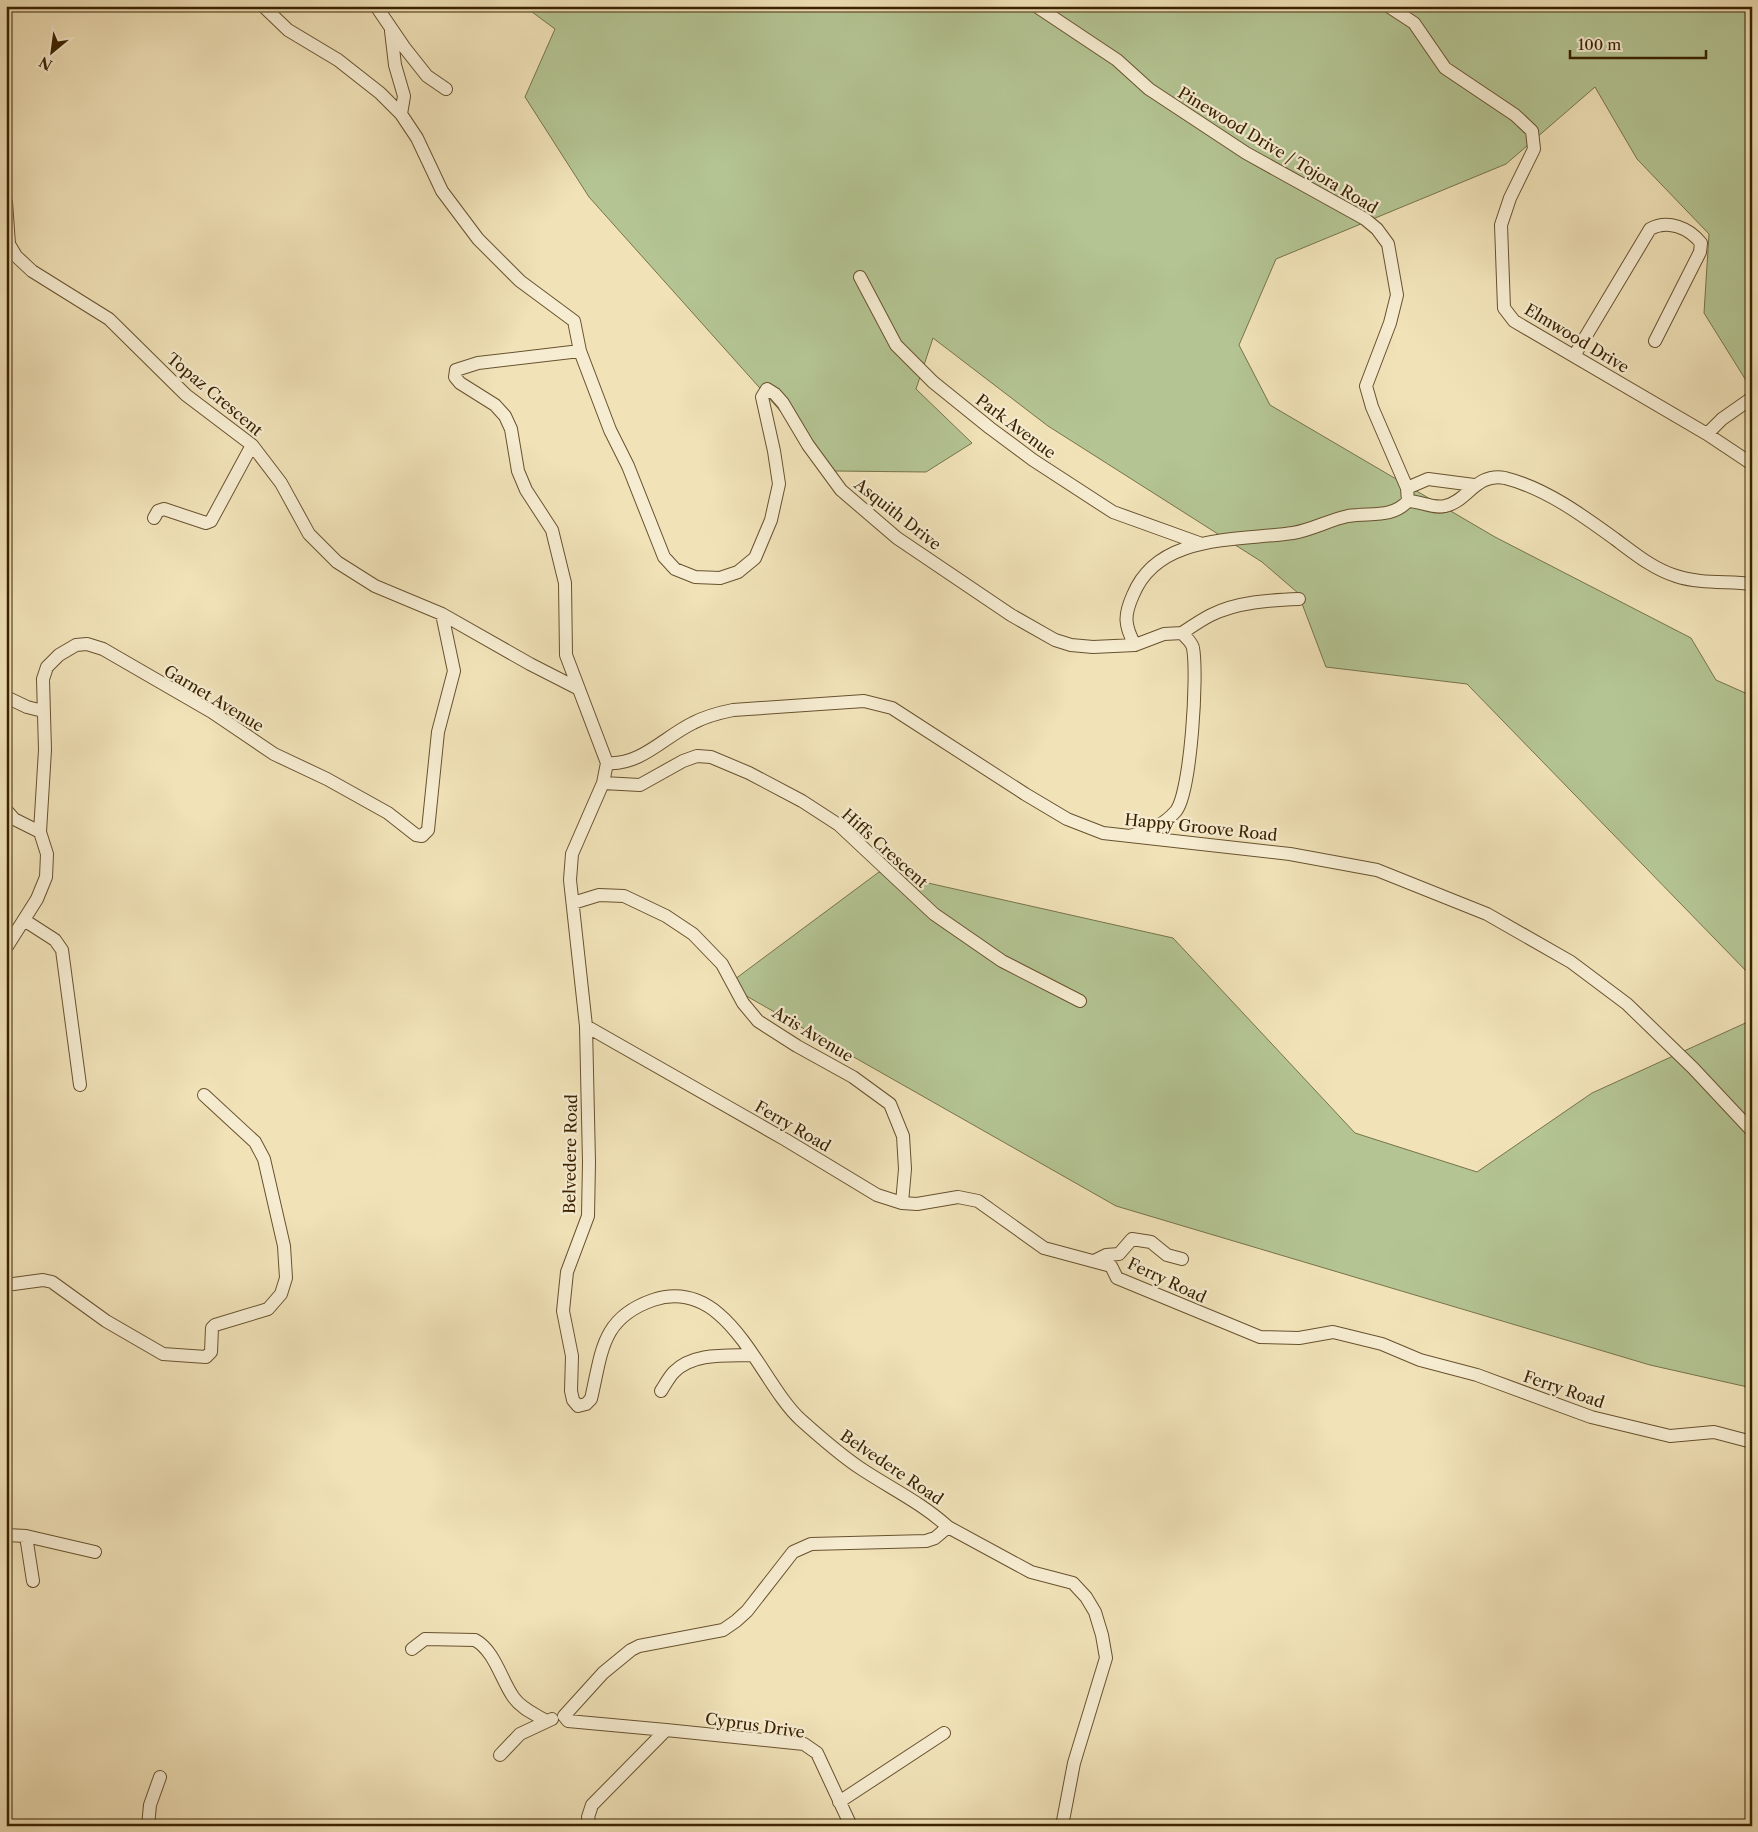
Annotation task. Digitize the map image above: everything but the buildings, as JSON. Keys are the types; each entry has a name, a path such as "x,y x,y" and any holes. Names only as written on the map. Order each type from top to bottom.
{"street":[{"path":"263,6 288,30 338,60 380,93 401,114 417,138 442,191 478,239 520,281 574,321 580,351"},
{"path":"376,6 427,76 446,89"},
{"name":"Pinewood Drive / Tojora Road","path":"1036,6 1117,60 1157,94 1246,153 1365,219 1388,244 1397,295 1390,323 1366,386 1372,407 1408,494"},
{"name":"Elmwood Drive","path":"1388,6 1414,23 1445,68 1515,115 1532,131 1534,149 1510,198 1501,226 1504,308 1514,321 1707,434 1752,464"},
{"path":"389,24 395,65 404,96 401,114"},
{"name":"Topaz Crescent","path":"6,202 10,244 16,256 32,271 109,319 186,394 252,445 281,483 309,534 337,562 376,586 442,614 516,657 577,688"},
{"path":"1574,356 1650,229 1668,224 1695,236 1701,244 1700,252 1655,341"},
{"name":"Park Avenue","path":"860,277 896,345 932,382 990,428 1040,465 1113,512 1199,543"},
{"name":"Asquith Drive","path":"580,351 610,430 628,466 664,557 675,569 695,577 720,578 738,572 755,558 771,520 779,484 762,397 767,389 775,394 782,403 808,445 841,490 897,538 1011,615 1055,640 1071,645 1093,647 1135,644 1164,634 1182,633"},
{"name":"Belvedere Road","path":"564,1716 603,1673 631,1650 639,1646 723,1630 736,1621 747,1611 793,1552 801,1547 829,1543 926,1541 935,1538 948,1528 929,1510 860,1468 821,1438 797,1416 753,1355 715,1309 698,1302 680,1298 657,1299 635,1306 614,1324 600,1351 591,1399 586,1404 578,1406 573,1400 571,1391 572,1356 563,1312 567,1272 588,1216 589,1162 586,1026 570,880 572,854 603,783 607,764 599,738 577,688 566,655 565,583 552,530 526,490 518,471 511,429 505,416 495,405 460,383 455,377 456,370 478,363 580,351"},
{"path":"1707,434 1722,419 1752,398"},
{"path":"154,518 158,511 164,509 206,522 211,521 252,445"},
{"path":"1408,494 1445,506 1454,502 1474,485 1492,478 1503,478 1541,492 1579,514 1642,560 1676,576 1692,580 1752,584"},
{"path":"1135,644 1126,628 1128,608 1138,583 1152,566 1163,558 1199,543 1295,533 1349,516 1397,511 1408,494 1428,479 1474,485"},
{"path":"1130,836 1159,827 1177,809 1184,790 1194,687 1193,647 1182,633 1212,614 1270,600 1299,599"},
{"name":"Garnet Avenue","path":"6,948 37,899 46,877 47,854 40,832 45,750 43,679 47,668 59,655 76,645 87,644 103,649 212,712 274,754 327,779 388,813 416,835 422,836 428,830 438,732 454,671 442,614"},
{"path":"6,697 26,707 43,711"},
{"name":"Happy Groove Road","path":"607,764 630,762 691,724 714,714 733,710 864,701 892,708 981,767 1067,819 1103,833 1290,854 1376,870 1487,914 1571,962 1627,1004 1693,1068 1752,1131"},
{"name":"Hiffs Crescent","path":"603,783 640,785 683,761 697,756 711,757 748,773 802,801 839,825 934,914 1002,961 1080,1000"},
{"path":"6,810 14,819 40,832"},
{"name":"Aris Avenue","path":"573,903 598,895 624,896 666,916 693,934 722,964 743,1003 758,1021 853,1077 890,1104 903,1136 905,1169 902,1203"},
{"path":"24,920 55,940 62,950 80,1084"},
{"name":"Ferry Road","path":"586,1026 786,1140 877,1195 902,1203 917,1204 958,1198 978,1202 1044,1248 1111,1266 1117,1278 1260,1337 1299,1338 1333,1332 1382,1344 1420,1360 1477,1375 1591,1417 1670,1436 1714,1432 1752,1442"},
{"path":"6,1285 43,1280 52,1282 106,1321 164,1354 206,1357 211,1352 212,1328 215,1325 268,1309 281,1294 286,1278 284,1246 264,1159 255,1142 204,1095"},
{"path":"1094,1262 1106,1255 1119,1254 1132,1239 1151,1242 1167,1255 1182,1259"},
{"path":"661,1391 674,1371 691,1360 753,1355"},
{"path":"948,1528 1031,1572 1073,1583 1086,1597 1094,1612 1102,1636 1106,1658 1074,1763 1062,1826"},
{"path":"6,1535 26,1536 95,1552"},
{"path":"26,1536 33,1581"},
{"path":"412,1649 425,1639 475,1640 488,1652 514,1698 521,1706 546,1721"},
{"path":"500,1755 520,1734 546,1721 564,1716 572,1723 610,1723 666,1730"},
{"path":"590,1826 588,1818 592,1805 666,1730"},
{"name":"Cyprus Drive","path":"666,1730 804,1744 817,1753 850,1826"},
{"path":"839,1802 944,1733"},
{"path":"148,1826 150,1805 160,1777"}],"green space":[{"path":"524,6 1752,6 1752,390 1704,313 1709,234 1637,159 1595,87 1506,164 1276,259 1239,345 1270,405 1495,537 1691,638 1716,680 1752,696 1752,977 1467,684 1326,667 1298,593 1262,562 1048,426 933,338 916,389 972,443 926,472 834,471 589,197 525,97 555,29"},
{"path":"879,872 1173,938 1355,1133 1477,1172 1592,1093 1752,1020 1752,1388 1650,1365 1116,1206 727,985"}]}
